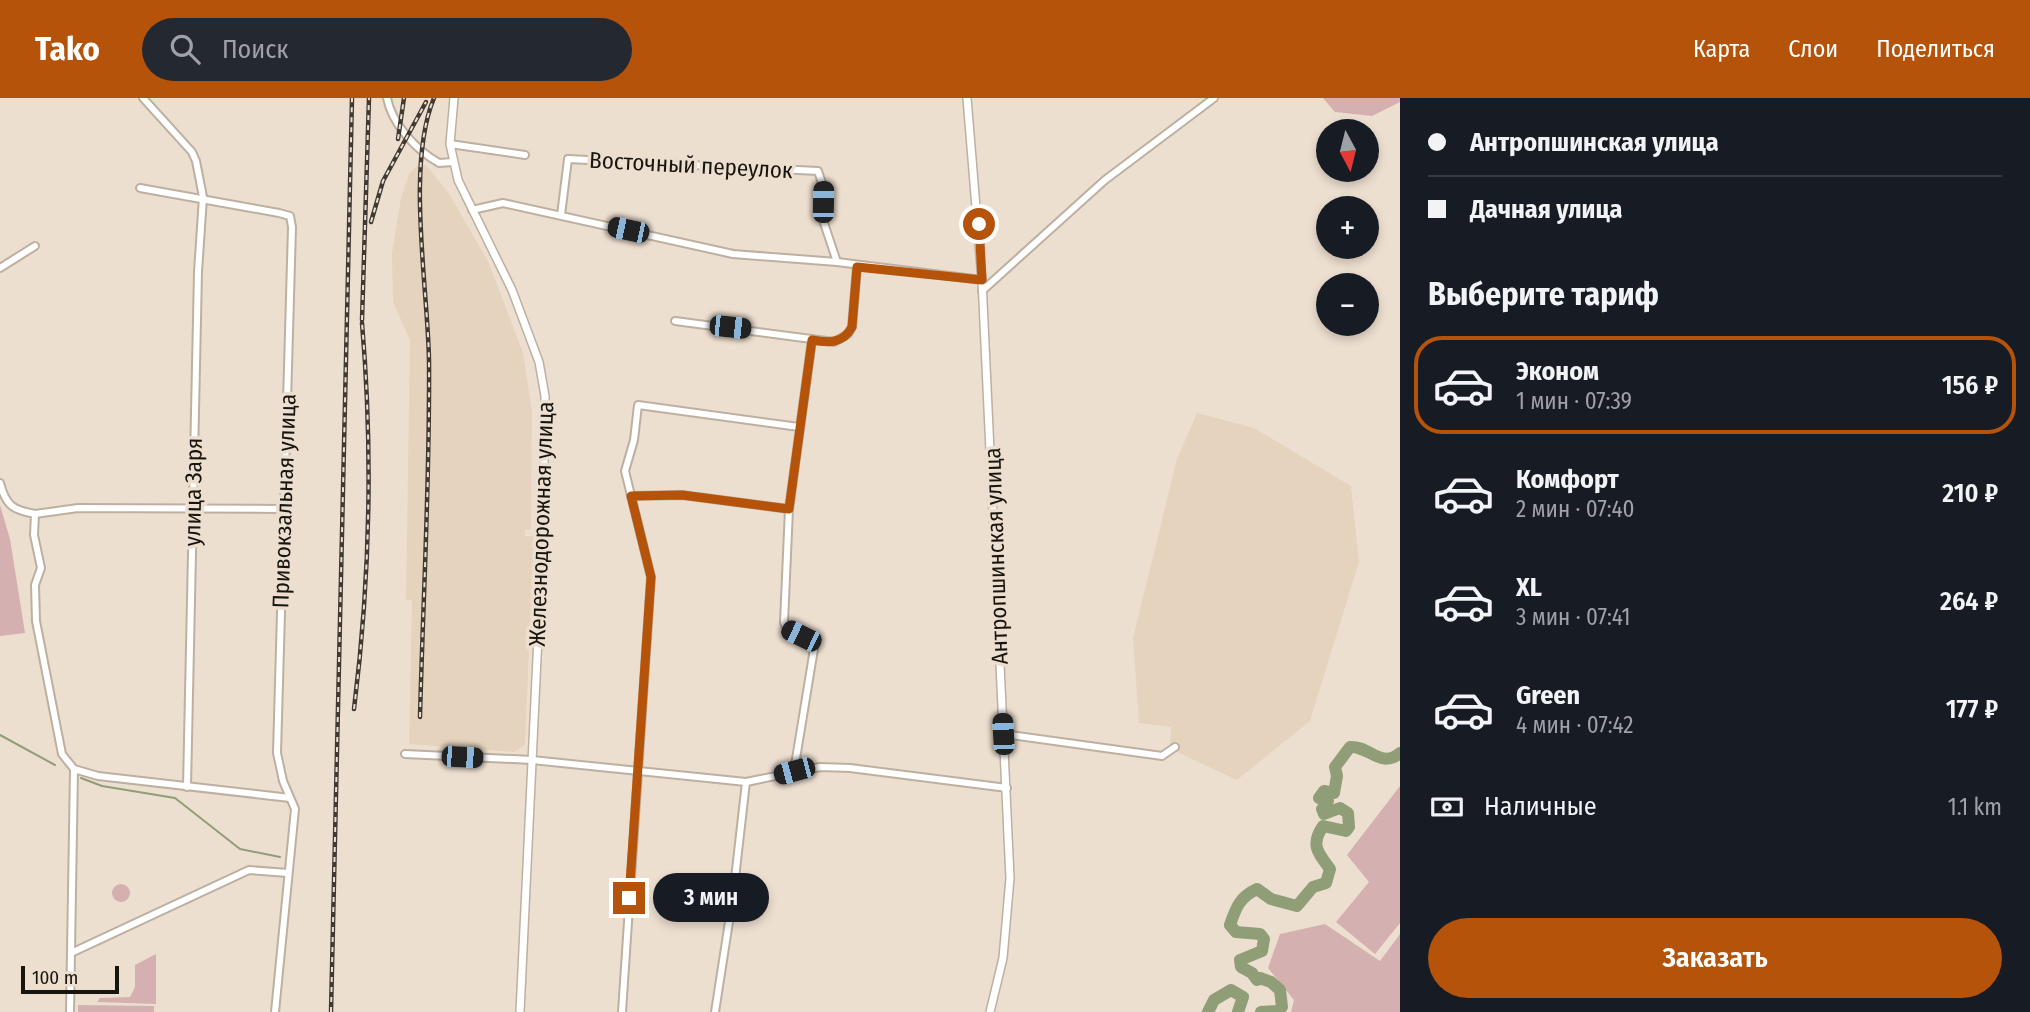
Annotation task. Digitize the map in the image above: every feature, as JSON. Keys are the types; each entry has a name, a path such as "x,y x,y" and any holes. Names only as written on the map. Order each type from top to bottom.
{"street":[{"name":"улица Заря","path":"143,98 192,152 202,197 187,787"},
{"path":"387,98 393,118 422,150 439,163 453,162"},
{"name":"Железнодорожная улица","path":"454,98 450,144 453,162 472,210 512,290 539,362 545,396 543,533 520,1012"},
{"name":"Антропшинская улица","path":"967,98 982,280 1007,788 1009,912 1003,958 990,1012"},
{"path":"982,290 1105,180 1214,98"},
{"path":"450,144 525,155"},
{"name":"Восточный переулок","path":"561,215 568,159 818,171 823,186 822,218 837,262"},
{"path":"140,188 202,197"},
{"name":"Привокзальная улица","path":"202,197 290,216 277,753 283,781 295,808 275,1012"},
{"path":"472,210 503,203 733,254 837,262 857,267 982,280"},
{"path":"0,268 35,246"},
{"path":"675,321 834,342 848,334 852,327 857,267"},
{"path":"794,771 815,643 787,629 784,622 789,509 794,492 799,427 812,340"},
{"path":"622,1012 651,577 625,471 634,440 638,405 799,427"},
{"path":"0,484 7,504 14,511 35,514 78,508 284,509"},
{"path":"631,496 682,495 789,509"},
{"path":"35,514 34,535 41,568 35,585 41,658 62,754 74,771 70,1012"},
{"path":"1003,734 1162,756 1175,747"},
{"path":"405,754 532,760 746,782 820,767 850,768 1007,788"},
{"path":"74,771 290,798"},
{"path":"715,1012 733,897 746,782"},
{"path":"71,953 250,870 288,873"}],"shaded area":[{"path":"1323,98 1400,98 1400,102 1372,116 1335,112"},
{"path":"426,165 448,192 488,261 523,353 532,412 531,529 525,530 525,536 534,536 525,745 514,752 409,744 412,600 406,600 410,340 393,302 392,253 401,198 409,174 417,166"},
{"path":"1197,413 1254,428 1351,486 1359,562 1310,721 1237,780 1177,752 1170,745 1171,727 1139,723 1133,638 1177,459"},
{"path":"0,505 10,539 25,633 0,636"},
{"path":"1400,786 1400,923 1375,954 1336,922 1369,882 1347,855"},
{"path":"121,884 127,887 130,893 127,899 121,902 115,899 112,893 115,887"},
{"path":"1325,924 1380,961 1400,934 1400,1012 1291,1012 1294,1000 1268,968 1280,934"},
{"path":"156,954 156,1004 97,1002 100,998 130,997 135,987 135,965"},
{"path":"78,1005 154,1006 154,1012 78,1012"}],"waterway":[{"path":"0,735 55,765"},
{"path":"1261,1012 1278,1011 1282,1007 1280,990 1271,982 1260,978 1257,980 1252,973 1241,967 1240,960 1262,951 1264,939 1260,934 1236,932 1230,925 1237,908 1246,895 1257,889 1271,899 1297,906 1313,887 1326,883 1330,869 1317,849 1319,833 1323,826 1346,831 1349,827 1348,813 1340,808 1324,814 1322,809 1328,801 1319,798 1324,791 1334,793 1337,776 1335,767 1350,747 1387,759 1400,753"},
{"path":"81,778 102,786 175,798 240,849 280,857"},
{"path":"1208,1012 1214,1000 1231,990 1243,997 1238,1012"}],"railway":[{"path":"331,1012 352,98"},
{"path":"362,320 369,98"},
{"path":"398,139 404,98"},
{"path":"420,717 429,406 428,331 420,191 421,157 434,98"},
{"path":"371,222 383,181 426,102"},
{"path":"354,709 364,613 369,468 362,323"}],"route":[{"path":"629,898 651,577 649,559 631,496 682,495 789,509 794,492 799,427 812,340 834,342 848,334 852,327 857,267 982,280 979,224"}]}
